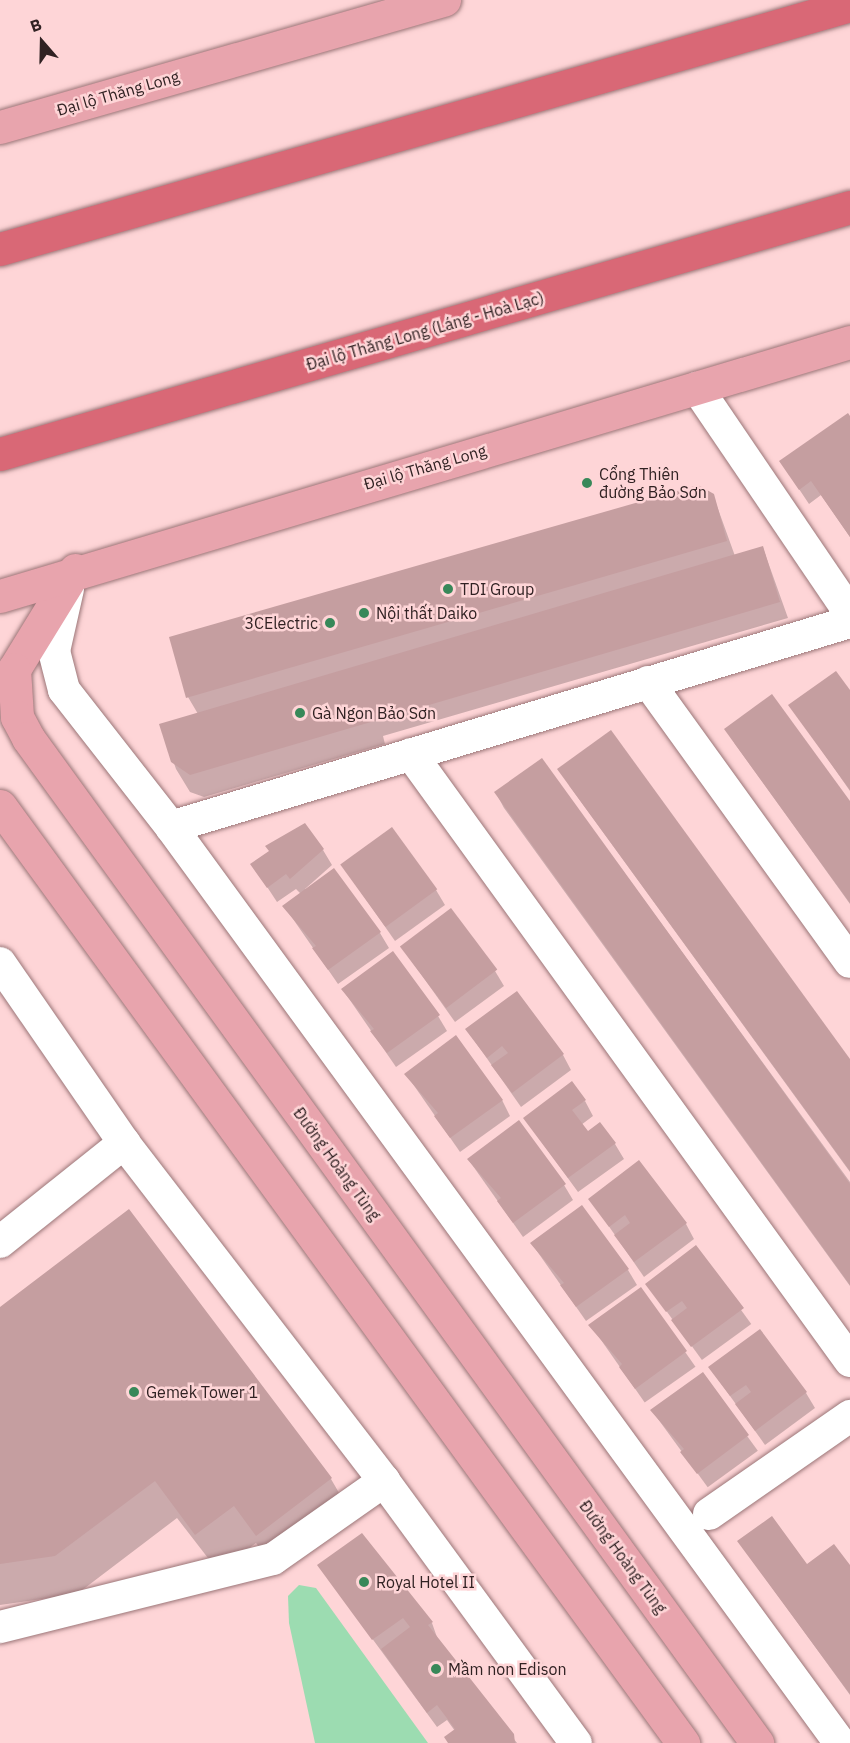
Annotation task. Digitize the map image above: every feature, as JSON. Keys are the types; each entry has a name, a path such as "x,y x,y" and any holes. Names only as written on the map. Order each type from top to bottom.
{"highway":[{"path":"0,249 850,5"},
{"name":"Đại lộ Thăng Long (Láng - Hoà Lạc)","path":"0,454 850,207"}],"main road":[{"name":"Đại lộ Thăng Long","path":"0,127 444,0"},
{"name":"Đại lộ Thăng Long","path":"0,596 75,570 850,342"},
{"name":"Đường Hoàng Tùng","path":"75,570 14,669 17,717 28,738 757,1743"},
{"path":"0,806 683,1743"}],"street":[{"path":"697,388 850,613"},
{"path":"75,570 54,651 64,690 171,827 840,1743"},
{"path":"171,827 850,622"},
{"path":"648,682 850,962"},
{"path":"411,754 850,1361"},
{"path":"0,963 124,1143 384,1481 576,1743"},
{"path":"0,1242 124,1143"},
{"path":"709,1514 850,1416"},
{"path":"0,1627 273,1559 384,1481"}],"green space":[{"path":"299,1585 316,1588 428,1743 315,1743 289,1623 288,1596"}],"building":[{"path":"848,413 850,416 850,537 811,481 799,490 779,461"},
{"path":"698,485 714,494 727,541 186,698 169,637"},
{"path":"763,546 780,602 190,775 171,762 159,724"},
{"path":"836,671 850,690 850,790 788,705"},
{"path":"772,694 850,801 850,903 724,729"},
{"path":"611,730 850,1059 850,1171 557,769"},
{"path":"542,758 850,1184 850,1285 494,792"},
{"path":"305,823 324,849 290,879 286,874 267,888 250,864 269,851 265,846"},
{"path":"392,827 437,889 385,927 340,865"},
{"path":"334,868 381,932 328,970 312,948 316,946 282,906"},
{"path":"451,908 497,969 446,1008 400,947"},
{"path":"393,951 440,1015 387,1053 370,1031 374,1029 341,989"},
{"path":"517,991 564,1054 512,1093 491,1065 508,1053 502,1046 487,1058 465,1029"},
{"path":"456,1035 503,1100 450,1138 434,1116 438,1113 404,1074"},
{"path":"572,1081 586,1100 572,1110 588,1131 600,1122 616,1143 568,1178 523,1118"},
{"path":"519,1120 566,1184 513,1223 497,1201 501,1198 467,1159"},
{"path":"639,1160 687,1223 634,1262 614,1235 630,1223 625,1215 609,1227 588,1199"},
{"path":"582,1205 629,1269 576,1307 560,1285 564,1283 530,1243"},
{"name":"Gemek Tower 1","path":"129,1209 332,1478 256,1536 234,1506 195,1535 155,1481 55,1556 0,1564 0,1307"},
{"path":"696,1245 744,1308 691,1347 671,1320 687,1308 682,1301 666,1312 645,1284"},
{"path":"641,1287 687,1351 635,1389 619,1367 622,1364 588,1325"},
{"path":"760,1329 807,1392 755,1431 735,1404 751,1392 746,1385 730,1396 708,1367"},
{"path":"703,1372 749,1435 697,1474 680,1452 684,1449 650,1410"},
{"path":"772,1516 807,1564 834,1544 850,1565 850,1694 737,1541"},
{"path":"362,1533 433,1622 428,1625 514,1734 515,1743 448,1743 444,1737 455,1729 437,1705 427,1713 381,1649 410,1627 403,1618 372,1640 317,1565"}],"place":[{"name":"Cổng Thiên đường Bảo Sơn","path":"587,483"},
{"name":"TDI Group","path":"448,589"},
{"name":"Nội thất Daiko","path":"364,613"},
{"name":"3CElectric","path":"330,623"},
{"name":"Gà Ngon Bảo Sơn","path":"300,713"},
{"name":"Gemek Tower 1","path":"134,1392"},
{"name":"Royal Hotel II","path":"364,1582"},
{"name":"Mầm non Edison","path":"436,1669"}]}
